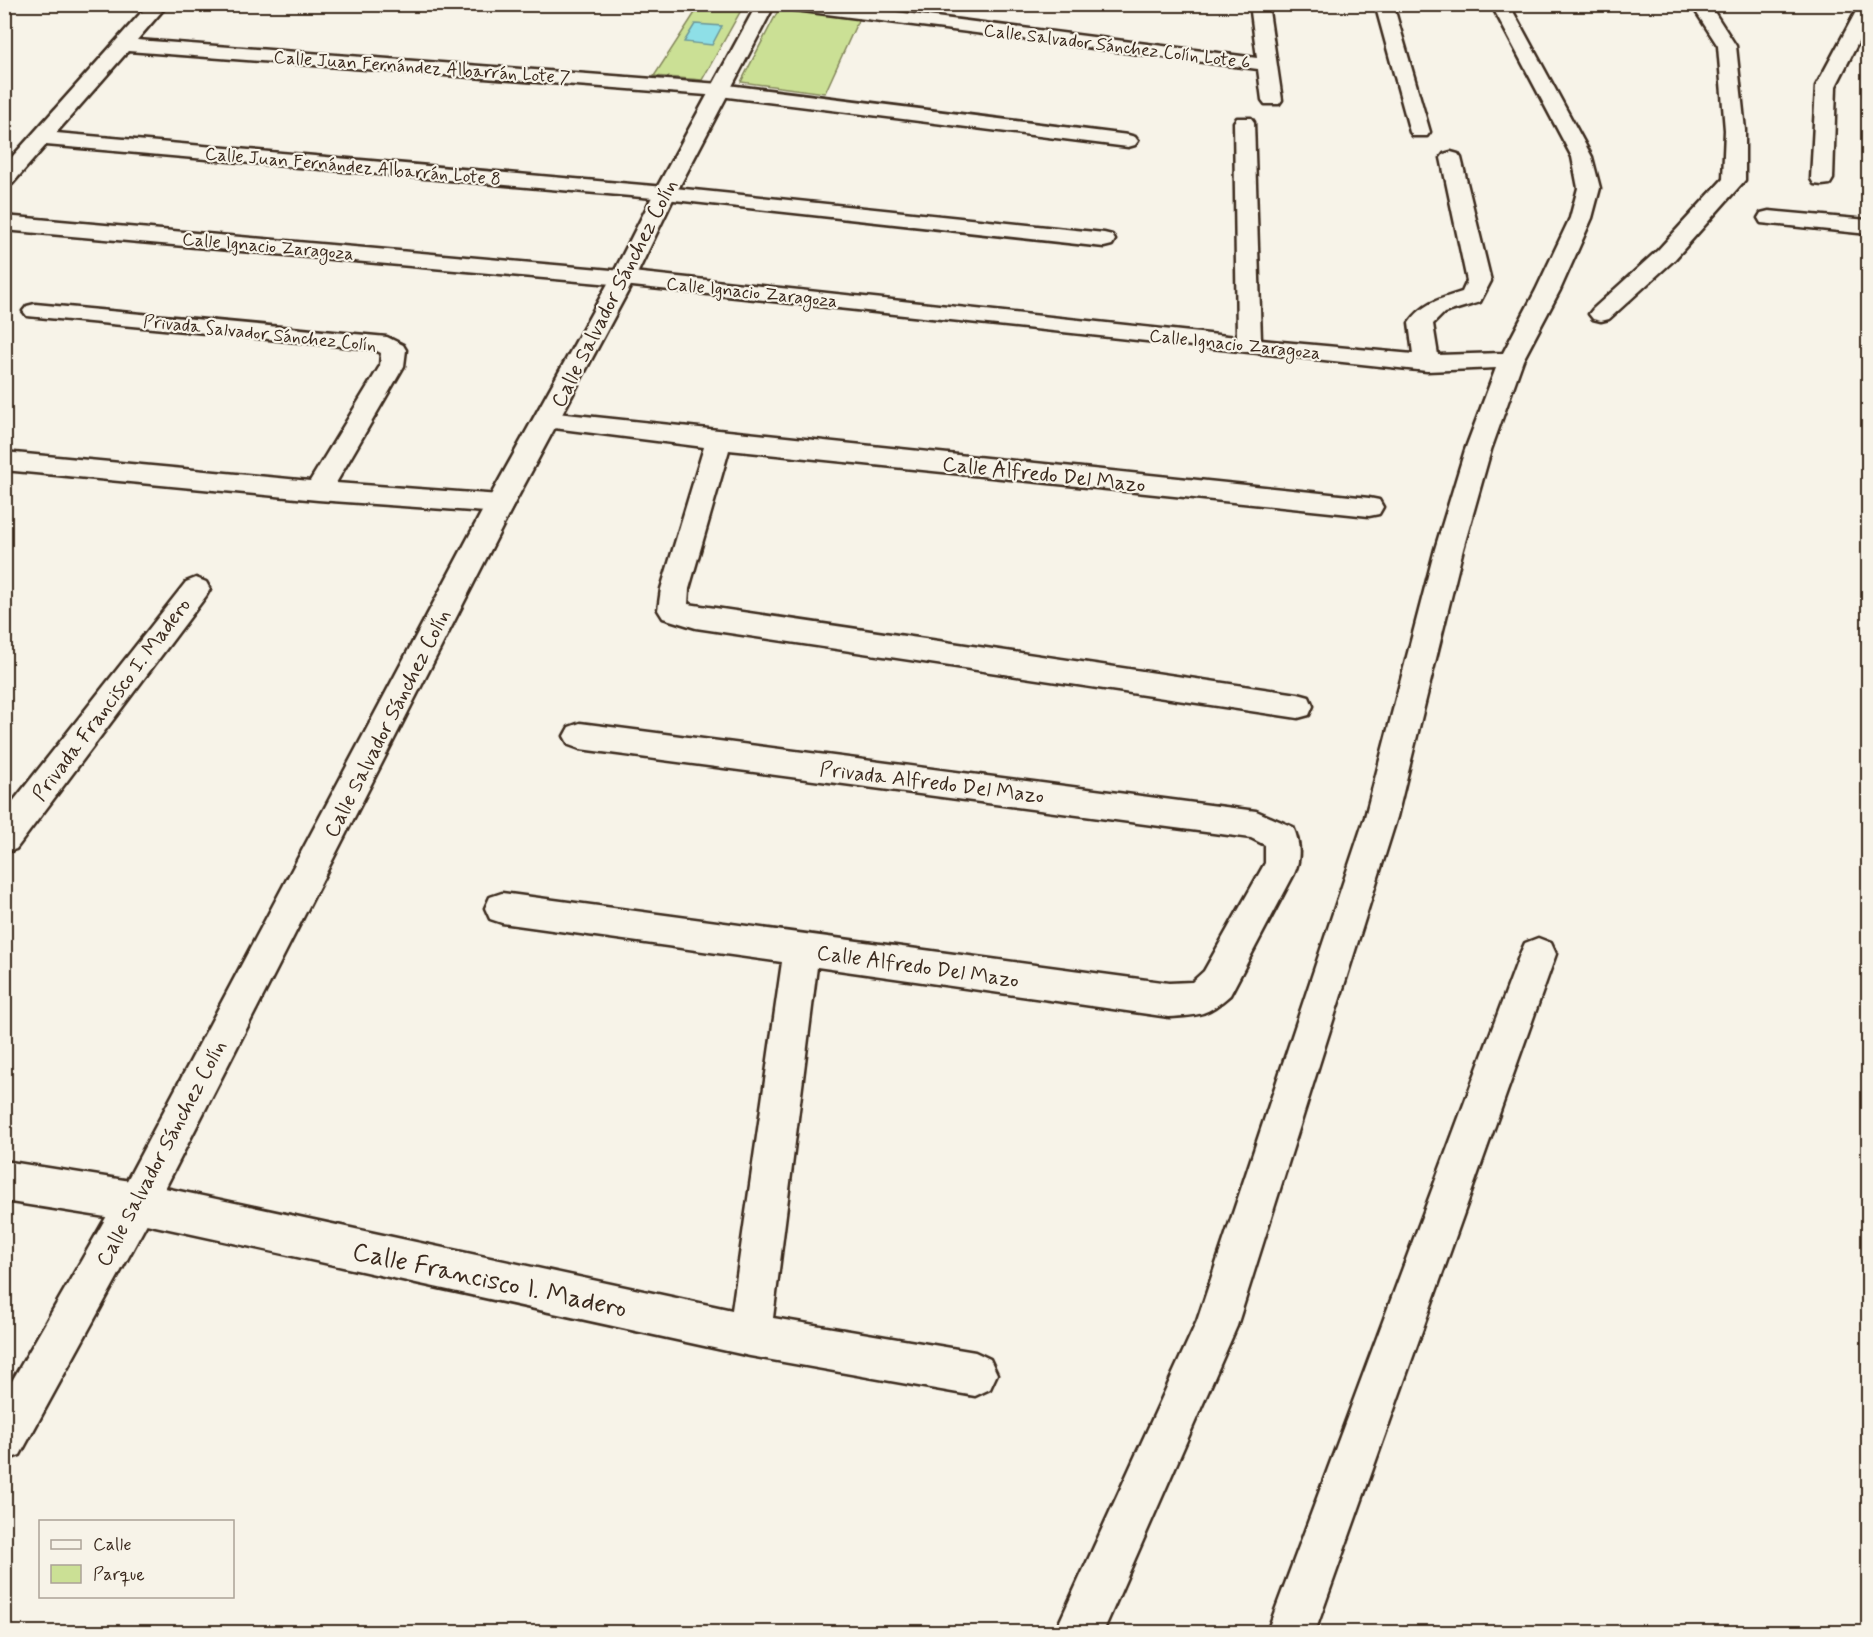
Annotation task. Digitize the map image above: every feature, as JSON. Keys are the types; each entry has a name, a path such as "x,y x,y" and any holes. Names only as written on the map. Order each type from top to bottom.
{"street":[{"path":"4,179 159,4"},
{"name":"Calle Salvador Sánchez Colín","path":"4,1439 137,1202 501,504 623,278 665,193 766,4"},
{"name":"Calle Salvador Sánchez Colín Lote 6","path":"788,4 1268,65"},
{"path":"1258,4 1272,100"},
{"path":"1384,4 1420,132"},
{"path":"1079,1632 1216,1326 1381,817 1449,549 1478,450 1511,360 1548,290 1581,218 1589,188 1582,158 1500,4"},
{"path":"1601,314 1666,255 1734,180 1735,130 1727,46 1700,4"},
{"path":"1822,179 1826,86 1869,6"},
{"name":"Calle Juan Fernández Albarrán Lote 7","path":"123,45 720,90 1128,141"},
{"path":"1244,122 1249,346"},
{"name":"Calle Juan Fernández Albarrán Lote 8","path":"40,138 665,193 1104,240"},
{"path":"1427,363 1421,323 1436,308 1472,297 1479,281 1451,158"},
{"path":"1769,218 1869,227"},
{"name":"Calle Ignacio Zaragoza","path":"4,223 623,278 1249,346 1427,363 1511,360"},
{"name":"Privada Salvador Sánchez Colín","path":"36,311 378,342 394,350 392,366 318,491"},
{"name":"Calle Alfredo Del Mazo","path":"547,420 1369,507"},
{"path":"719,440 675,589 673,610 696,617 1298,706"},
{"path":"4,461 318,491 501,504"},
{"name":"Privada Francisco I. Madero","path":"4,839 196,589"},
{"name":"Privada Alfredo Del Mazo","path":"580,736 1256,825 1281,837"},
{"name":"Calle Alfredo Del Mazo","path":"750,1335 801,950 1169,1000 1200,998 1217,983 1282,864 1281,837"},
{"path":"502,908 801,950"},
{"path":"1291,1632 1538,954"},
{"name":"Calle Francisco I. Madero","path":"4,1181 137,1202 750,1335 975,1374"}],"green space":[{"path":"700,5 744,5 702,80 654,76"},
{"path":"781,5 865,5 825,93 741,82"}],"water":[{"path":"695,24 722,26 712,45 684,42"}]}
